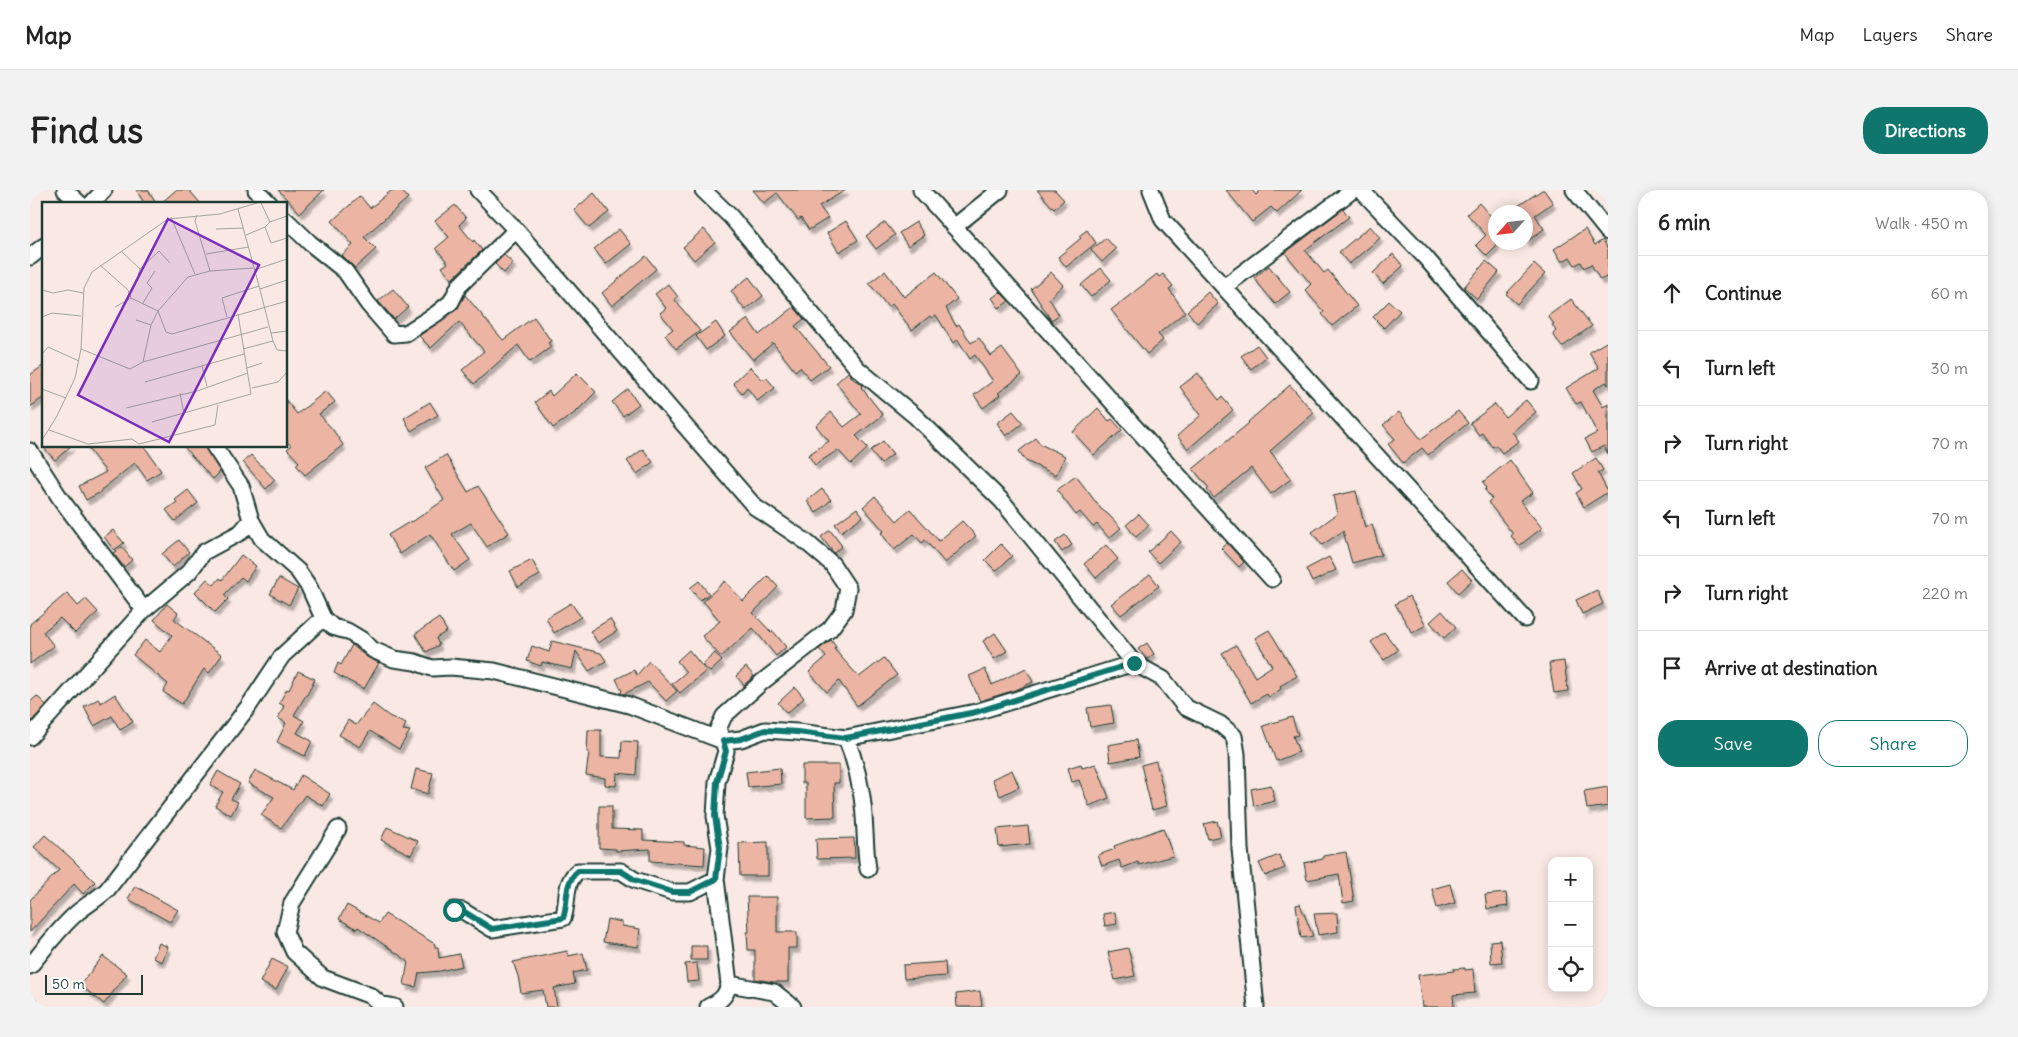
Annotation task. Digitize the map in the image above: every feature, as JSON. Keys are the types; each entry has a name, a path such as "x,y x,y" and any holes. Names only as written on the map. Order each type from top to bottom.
{"street":[{"path":"65,190 78,202"},
{"path":"92,202 104,190"},
{"path":"256,190 268,202"},
{"path":"478,190 516,230 755,507 805,541 832,564 848,588 844,610 830,629 762,682 724,716 718,729 726,751 717,782 715,816 720,848 716,879 729,984 726,994 719,1001 708,1007"},
{"path":"704,190 858,369 916,416 1002,501 1134,663 1163,679 1185,707 1220,724 1234,736 1237,754 1240,849 1256,1007"},
{"path":"921,190 1272,579"},
{"path":"954,227 1000,190"},
{"path":"1151,190 1163,220 1525,619"},
{"path":"1224,287 1353,190"},
{"path":"1361,190 1425,257 1531,381"},
{"path":"1574,190 1608,232"},
{"path":"288,222 310,244 345,271 368,304 394,334 406,333 451,302 459,286 516,230"},
{"path":"30,257 42,248"},
{"path":"215,448 241,486 251,520 262,539 298,572 309,587 324,618 333,627 347,631 373,650 394,659 415,662 432,668 451,667 494,671 630,705 723,741 741,739 765,730 846,738 976,712 1134,663"},
{"path":"30,451 60,498 144,610"},
{"path":"30,737 144,610 189,572 204,552 240,532 251,520"},
{"path":"30,966 55,936 79,912 107,890 248,707 282,656 324,618"},
{"path":"846,738 854,756 862,792 868,868"},
{"path":"338,829 292,903 285,932 294,952 323,978 371,996 380,1004 395,1007"},
{"path":"454,910 463,911 492,929 563,918 570,880 578,871 621,871 635,880 672,892 690,892 716,879"},
{"path":"729,984 774,992 793,1007"}],"building":[{"path":"136,190 148,190 156,202 144,202"},
{"path":"176,190 189,190 199,202 162,202"},
{"path":"278,190 324,190 300,213"},
{"path":"392,190 401,190 408,198 364,237 376,249 355,268 342,255 353,245 332,221 360,196 370,208"},
{"path":"753,190 846,190 819,206 828,218 809,230 801,218 798,220 777,193 764,203"},
{"path":"1037,190 1055,190 1064,200 1054,209"},
{"path":"1226,190 1252,190 1256,195 1261,190 1302,190 1277,213 1271,207 1252,222"},
{"path":"1542,190 1544,190 1553,203 1535,215 1544,229 1533,237 1533,205 1520,205"},
{"path":"594,193 609,212 589,228 574,210"},
{"path":"1479,203 1488,213 1488,250 1493,250 1487,256 1476,245 1486,235 1467,214"},
{"path":"455,205 466,218 459,225 482,250 452,279 442,267 448,263 436,248 449,237 435,221"},
{"path":"1343,209 1349,217 1305,250 1324,273 1328,270 1357,306 1332,326 1322,314 1324,312 1305,290 1311,284 1285,253"},
{"path":"846,221 858,240 839,252 827,233"},
{"path":"885,222 895,235 876,249 866,236"},
{"path":"916,222 924,235 908,246 899,233"},
{"path":"1370,226 1380,238 1349,264 1339,252"},
{"path":"619,229 631,244 606,264 594,249"},
{"path":"704,229 715,242 694,260 683,247"},
{"path":"1585,229 1595,245 1603,240 1608,249 1608,276 1600,280 1591,264 1584,268 1581,262 1575,265 1570,257 1562,262 1554,249"},
{"path":"1087,230 1096,243 1066,267 1058,257 1081,238 1079,236"},
{"path":"1106,238 1116,249 1102,262 1091,250"},
{"path":"1393,254 1403,266 1383,284 1373,273"},
{"path":"504,255 513,263 504,273 495,264"},
{"path":"646,256 656,269 612,306 602,293"},
{"path":"1486,261 1499,272 1477,299 1464,287"},
{"path":"1534,264 1545,274 1517,304 1506,294"},
{"path":"1269,266 1290,292 1275,304 1254,278"},
{"path":"1101,268 1111,280 1091,297 1081,285"},
{"path":"885,271 904,297 936,272 957,299 946,308 956,326 959,324 971,343 979,338 991,356 1002,348 1022,375 998,393 1000,395 983,408 974,395 993,381 975,355 970,359 958,340 953,343 936,315 932,318 930,316 912,330 892,304 888,307 869,283"},
{"path":"1051,272 1063,285 1049,298 1059,315 1051,320 1031,289"},
{"path":"1157,274 1159,277 1163,274 1173,286 1169,289 1185,312 1158,334 1163,340 1147,354 1111,310"},
{"path":"749,277 763,296 745,310 731,291"},
{"path":"668,284 678,297 674,299 700,331 676,349 665,335 673,329 660,313 666,308 655,294"},
{"path":"393,289 408,307 394,319 378,301"},
{"path":"1000,292 1009,301 999,308 992,298"},
{"path":"1208,292 1218,304 1197,323 1187,311"},
{"path":"465,295 503,340 534,317 551,341 548,343 551,347 530,362 518,345 474,384 462,370 484,351 459,322 431,348 419,336 457,309"},
{"path":"1571,299 1592,326 1562,347 1553,334 1556,331 1552,325 1554,324 1548,316"},
{"path":"1389,301 1400,311 1384,328 1373,317"},
{"path":"794,307 804,319 795,326 829,366 810,380 800,367 795,371 773,343 753,360 730,332 748,319 759,335"},
{"path":"716,322 725,336 706,350 696,336"},
{"path":"1608,341 1608,385 1606,382 1593,390 1603,407 1608,404 1608,454 1604,446 1592,452 1585,439 1597,433 1581,402 1576,404 1566,388 1599,368 1589,352"},
{"path":"1257,345 1266,357 1251,369 1241,356"},
{"path":"42,366 42,398 30,407 30,375"},
{"path":"750,367 763,380 766,377 775,388 757,401 747,387 742,393 733,383"},
{"path":"848,372 853,379 863,385 861,387 883,415 856,436 868,448 851,464 838,450 815,465 808,455 829,441 816,426 831,412 844,427 861,414 836,383"},
{"path":"577,373 596,392 576,412 553,428 535,402 549,391 552,396"},
{"path":"1198,373 1219,400 1222,397 1233,410 1188,449 1177,436 1201,415 1180,387"},
{"path":"1290,385 1314,413 1270,451 1291,479 1271,494 1251,468 1214,498 1207,490 1209,488 1193,469 1249,423"},
{"path":"628,389 639,404 623,416 612,402"},
{"path":"326,391 335,402 319,414 343,445 305,475 296,465 299,462 287,449 291,446 288,442 288,403 297,414"},
{"path":"1526,400 1536,412 1512,432 1519,441 1502,453 1496,445 1492,447 1482,433 1479,435 1470,423 1495,404 1505,417"},
{"path":"430,402 438,415 411,431 404,418"},
{"path":"1098,408 1109,421 1112,419 1122,430 1094,455 1073,432"},
{"path":"1013,411 1023,423 1006,436 997,423"},
{"path":"1458,411 1468,423 1428,455 1422,448 1403,463 1388,444 1395,439 1383,425 1399,412 1421,439"},
{"path":"1036,438 1040,444 1065,456 1056,475 1026,461 1019,451"},
{"path":"883,441 893,454 881,464 870,451"},
{"path":"44,448 69,448 55,460"},
{"path":"88,448 145,448 161,471 147,480 135,463 101,492 86,500 79,486 106,472"},
{"path":"185,448 206,448 220,472 213,479"},
{"path":"643,449 653,462 637,474 627,461"},
{"path":"251,455 275,480 266,489 243,462"},
{"path":"446,455 468,492 478,486 509,533 487,547 471,523 452,534 470,560 454,571 430,534 400,554 388,535 412,522 444,500 425,468"},
{"path":"1596,458 1603,470 1598,473 1608,492 1584,507 1576,493 1582,489 1573,473"},
{"path":"1510,460 1533,493 1520,501 1542,528 1519,546 1511,536 1513,534 1488,502 1492,499 1485,490 1487,488 1483,482"},
{"path":"1076,476 1101,509 1121,528 1109,538 1097,524 1093,527 1080,512 1076,515 1057,490"},
{"path":"822,489 831,500 816,513 807,501"},
{"path":"188,490 198,503 175,521 166,510"},
{"path":"1356,491 1365,528 1372,524 1381,555 1352,563 1343,531 1322,545 1312,532 1337,514 1333,496"},
{"path":"875,496 897,521 910,509 939,541 962,521 976,536 945,563 925,540 922,543 914,534 894,550 881,533 884,531 863,507"},
{"path":"857,508 863,516 841,532 835,524"},
{"path":"1139,514 1149,525 1136,537 1126,525"},
{"path":"113,530 124,543 114,550 104,537"},
{"path":"830,530 842,546 834,553 821,537"},
{"path":"1171,531 1181,542 1158,563 1148,552"},
{"path":"1065,535 1072,545 1062,552 1055,542"},
{"path":"179,540 189,552 173,567 162,554"},
{"path":"1227,543 1244,562 1239,567 1221,548"},
{"path":"1001,544 1012,556 996,571 985,560"},
{"path":"1106,545 1118,559 1096,578 1084,564"},
{"path":"122,547 132,560 124,567 113,553"},
{"path":"241,555 256,566 246,581 241,577 224,595 228,599 215,612 195,592 207,579 214,585 220,578 222,580"},
{"path":"1329,557 1336,570 1312,582 1306,569"},
{"path":"532,560 540,575 518,587 510,571"},
{"path":"1462,569 1472,580 1458,593 1448,581"},
{"path":"1150,574 1159,586 1121,615 1111,604"},
{"path":"768,576 778,587 753,613 771,632 773,631 786,647 776,656 753,628 721,657 702,636 720,621 703,601 725,581 743,601"},
{"path":"279,578 298,589 289,605 270,594"},
{"path":"699,581 709,594 700,600 690,588"},
{"path":"1597,590 1603,604 1582,614 1576,600"},
{"path":"67,593 78,606 86,599 98,612 75,633 60,618 43,632 54,646 30,664 30,624"},
{"path":"1409,596 1426,625 1412,633 1395,604"},
{"path":"571,603 581,617 554,633 546,618"},
{"path":"167,604 178,613 174,619 222,655 209,673 204,669 182,704 163,692 168,684 133,655 145,640 160,652 172,635 154,620"},
{"path":"1442,611 1456,627 1444,638 1430,622"},
{"path":"439,618 447,631 436,638 439,645 426,652 415,634"},
{"path":"610,619 617,631 598,643 590,631"},
{"path":"1269,630 1297,676 1280,686 1281,689 1269,697 1267,694 1251,703 1222,653 1236,645 1255,677 1272,666 1255,638"},
{"path":"1384,632 1398,650 1384,660 1371,642"},
{"path":"995,633 1007,651 994,659 983,641"},
{"path":"831,640 836,647 834,649 859,677 884,658 897,675 857,706 839,681 827,692 809,672 826,657 819,649"},
{"path":"552,641 601,653 606,661 589,671 576,651 572,669 542,662 541,666 527,661 532,646 549,652"},
{"path":"1147,643 1154,654 1147,659 1138,649"},
{"path":"352,645 367,657 379,663 364,689 334,673 338,663 341,665"},
{"path":"689,650 706,671 680,693 672,684 686,672 677,661"},
{"path":"715,653 722,661 710,672 702,665"},
{"path":"649,661 677,691 666,701 648,682 624,694 620,693 622,691 616,679 634,670 637,675"},
{"path":"1564,661 1568,691 1554,693 1549,663"},
{"path":"746,667 754,676 744,685 736,676"},
{"path":"1026,668 1033,682 1018,689 980,701 969,676 985,669 992,685"},
{"path":"298,671 315,679 294,715 304,721 297,733 312,741 305,756 277,742 286,723 278,718 284,706 279,703 287,689 289,690"},
{"path":"795,687 804,698 787,713 778,703"},
{"path":"115,694 133,722 120,730 112,716 94,726 84,707 98,699 101,703"},
{"path":"37,696 46,705 30,723 30,702"},
{"path":"373,704 389,716 406,724 403,730 410,731 399,749 370,731 360,747 339,735 348,720 356,725"},
{"path":"1111,705 1114,723 1090,727 1087,708"},
{"path":"1292,717 1298,735 1293,736 1299,752 1276,761 1263,726"},
{"path":"588,730 601,730 601,757 621,758 622,741 638,742 636,775 617,773 616,786 605,785 605,778 586,775 589,752 587,752"},
{"path":"1136,740 1139,757 1110,762 1108,745"},
{"path":"1156,761 1167,806 1152,810 1141,765"},
{"path":"1081,764 1082,768 1096,764 1109,798 1089,806 1079,780 1072,782 1068,768"},
{"path":"802,765 839,765 839,783 834,783 835,817 806,818 806,783 802,783"},
{"path":"780,768 781,784 748,787 746,772"},
{"path":"416,769 433,773 428,794 411,789"},
{"path":"255,770 293,790 301,775 330,794 323,806 305,795 281,828 261,815 274,797 248,783"},
{"path":"1012,770 1019,787 1000,796 992,779"},
{"path":"218,771 240,784 231,799 238,802 231,815 215,806 223,792 210,785"},
{"path":"1271,785 1275,801 1254,806 1251,789"},
{"path":"1608,787 1608,806 1587,809 1584,791"},
{"path":"599,806 612,806 612,829 643,830 643,840 684,842 684,845 705,847 704,865 650,861 650,849 616,851 616,849 599,848"},
{"path":"1217,821 1221,836 1208,839 1204,824"},
{"path":"1028,826 1030,844 999,847 997,829"},
{"path":"387,827 418,841 411,855 381,840"},
{"path":"1163,828 1173,856 1139,865 1138,862 1122,868 1119,860 1102,866 1098,855 1115,849 1114,846"},
{"path":"45,835 95,882 83,894 74,884 30,932 30,900 59,870 34,847"},
{"path":"854,838 855,858 817,859 816,839"},
{"path":"768,842 768,876 740,876 739,843"},
{"path":"1346,852 1354,901 1343,903 1339,874 1307,880 1304,863 1323,859 1323,856"},
{"path":"1279,855 1285,868 1265,876 1259,863"},
{"path":"1450,884 1455,903 1437,908 1432,889"},
{"path":"135,886 178,910 170,922 128,899"},
{"path":"1506,893 1508,906 1487,909 1485,895"},
{"path":"747,897 777,897 777,932 797,932 797,948 788,948 788,982 755,979 755,950 748,950"},
{"path":"1300,904 1313,936 1301,938 1296,905"},
{"path":"347,905 379,923 385,914 435,944 435,947 438,947 439,958 459,954 462,966 419,973 416,987 404,985 408,961 358,927 357,929 339,919"},
{"path":"1115,912 1117,924 1105,926 1103,914"},
{"path":"1337,913 1338,932 1318,935 1314,914"},
{"path":"607,919 622,922 622,926 640,929 638,947 603,942"},
{"path":"1500,940 1502,962 1491,963 1490,941"},
{"path":"159,943 168,947 162,962 153,958"},
{"path":"691,946 707,946 707,960 691,960"},
{"path":"1128,948 1135,976 1115,980 1108,952"},
{"path":"567,951 568,956 583,953 587,970 573,973 575,984 554,988 557,1007 546,1007 543,990 521,993 513,962"},
{"path":"103,956 127,974 104,1004 80,985"},
{"path":"272,959 288,967 276,990 260,982"},
{"path":"945,962 946,976 904,979 903,965"},
{"path":"697,963 699,981 687,982 685,964"},
{"path":"1465,968 1465,970 1473,969 1475,993 1453,995 1454,1007 1422,1007 1418,975"},
{"path":"980,991 982,1007 957,1007 956,994"}],"route":[{"path":"454,910 463,911 492,929 563,918 567,890 573,874 578,871 588,870 621,871 635,880 672,892 690,892 708,885 716,879 720,848 715,816 717,782 726,751 723,741 741,739 765,730 846,738 976,712 1134,663"}]}
